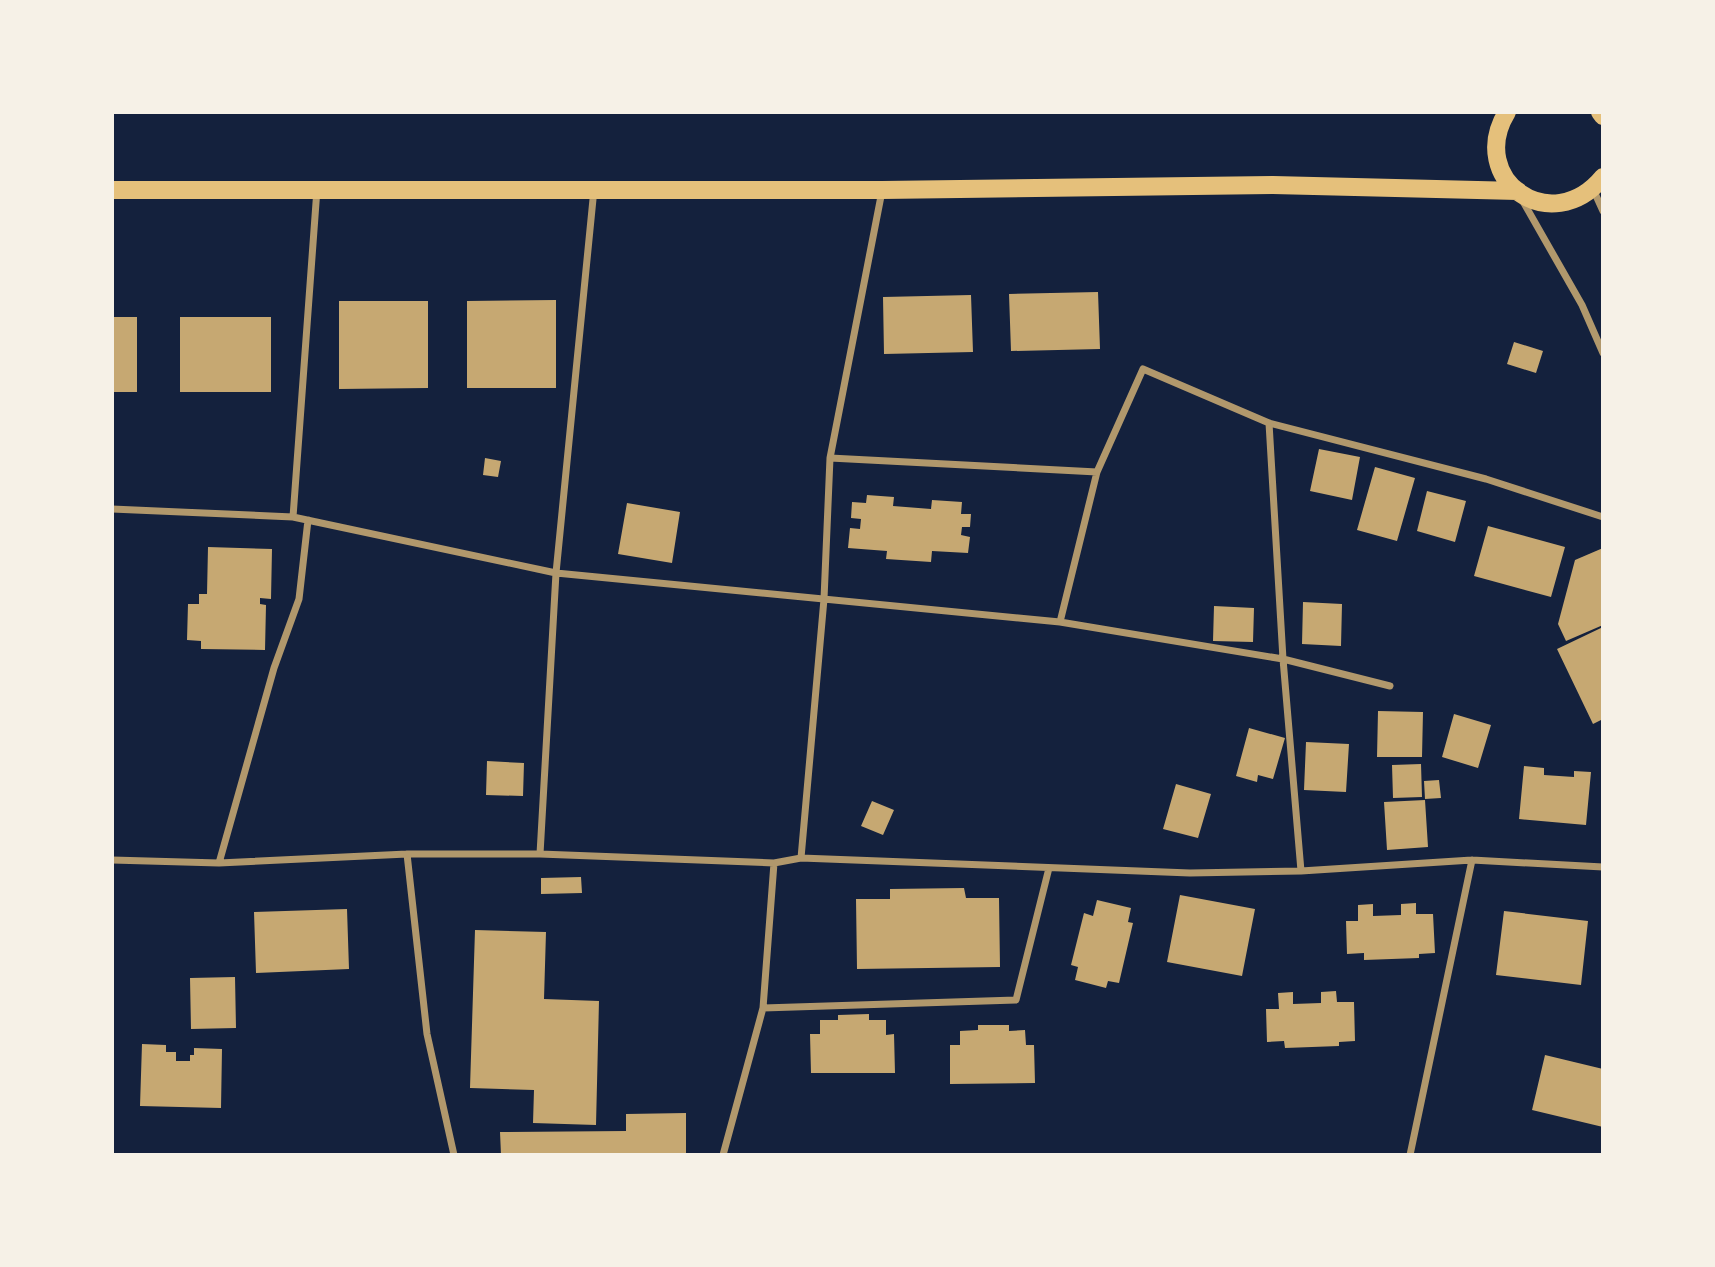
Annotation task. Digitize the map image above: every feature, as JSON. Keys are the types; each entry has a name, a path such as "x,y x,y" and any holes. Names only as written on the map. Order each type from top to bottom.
{"main road":[{"path":"1507,112 1497,132 1496,150 1500,168 1518,191 1541,203 1559,204 1577,200 1600,185"},
{"path":"112,190 882,190 1273,185 1518,191"}],"street":[{"path":"1600,185 1603,211"},
{"path":"293,517 317,189"},
{"path":"540,853 556,573 594,189"},
{"path":"801,858 824,599 830,458 882,190"},
{"path":"1518,191 1581,305 1603,353"},
{"path":"1060,622 1097,472 1143,369 1269,423 1486,479 1603,517"},
{"path":"1269,423 1283,659 1301,871"},
{"path":"830,458 1097,472"},
{"path":"112,509 293,517 556,573 1060,622 1283,659 1390,686"},
{"path":"219,863 274,668 299,599 308,520"},
{"path":"112,860 219,863 407,854 540,853 774,863 801,858 1190,873 1301,871 1472,860 1603,867"},
{"path":"407,854 427,1034 454,1155"},
{"path":"1410,1155 1472,860"},
{"path":"723,1155 763,1008 774,863"},
{"path":"763,1008 1016,1000 1049,868"}],"building":[{"path":"1098,292 1100,349 1011,351 1009,294"},
{"path":"971,295 973,352 884,354 883,297"},
{"path":"556,300 556,388 467,388 467,301"},
{"path":"339,301 428,301 428,388 339,389"},
{"path":"112,317 137,317 137,392 112,392"},
{"path":"180,317 271,317 271,392 180,392"},
{"path":"1514,342 1543,351 1536,373 1507,364"},
{"path":"1319,449 1360,457 1352,500 1310,491"},
{"path":"485,458 501,461 498,477 483,475"},
{"path":"1375,467 1415,478 1397,541 1357,530"},
{"path":"1427,491 1466,501 1455,542 1417,531"},
{"path":"867,495 894,497 893,506 931,509 932,500 962,502 961,514 971,514 970,527 962,527 961,535 970,537 968,553 932,551 931,562 886,559 887,551 848,548 850,528 860,529 861,519 851,518 852,502 866,503"},
{"path":"627,503 680,512 672,563 618,554"},
{"path":"1488,526 1565,547 1551,597 1474,576"},
{"path":"208,547 272,549 271,599 260,598 260,604 266,605 265,650 201,649 201,641 187,640 188,604 199,604 199,594 207,594"},
{"path":"1603,548 1603,625 1566,641 1558,624 1575,560"},
{"path":"1303,602 1342,604 1341,646 1302,644"},
{"path":"1214,606 1254,608 1253,642 1213,641"},
{"path":"1603,627 1603,719 1593,724 1557,649"},
{"path":"1378,711 1423,712 1422,757 1377,757"},
{"path":"1454,714 1491,725 1478,768 1442,757"},
{"path":"1249,728 1285,738 1273,779 1258,775 1257,782 1236,776"},
{"path":"1306,742 1349,744 1346,792 1304,790"},
{"path":"487,761 524,763 523,796 486,795"},
{"path":"1421,764 1422,797 1393,798 1392,765"},
{"path":"1524,766 1544,768 1544,775 1574,777 1574,771 1591,772 1586,825 1519,819"},
{"path":"1439,780 1441,798 1425,799 1424,781"},
{"path":"1176,784 1211,794 1198,838 1163,829"},
{"path":"1425,800 1428,847 1387,850 1384,802"},
{"path":"872,801 894,810 883,835 861,826"},
{"path":"581,877 582,893 541,894 541,878"},
{"path":"964,888 966,898 999,898 1000,967 857,969 856,899 890,899 890,889"},
{"path":"1180,895 1255,909 1242,976 1167,962"},
{"path":"1097,900 1131,908 1128,922 1133,923 1119,983 1108,981 1106,988 1075,980 1078,967 1071,965 1084,913 1093,916"},
{"path":"1416,903 1416,914 1433,914 1435,953 1419,954 1419,958 1364,960 1364,953 1347,954 1346,921 1358,921 1358,905 1373,904 1373,916 1401,915 1401,904"},
{"path":"347,909 349,969 256,973 254,912"},
{"path":"1504,911 1588,921 1581,985 1496,975"},
{"path":"475,930 546,932 544,999 599,1001 596,1125 533,1123 534,1090 470,1088"},
{"path":"235,977 236,1028 191,1029 190,978"},
{"path":"1336,991 1337,1002 1354,1002 1355,1041 1339,1042 1339,1046 1285,1048 1284,1041 1267,1042 1266,1009 1279,1009 1278,993 1293,992 1293,1004 1321,1003 1321,992"},
{"path":"869,1014 869,1020 886,1020 886,1035 894,1034 895,1073 811,1073 810,1034 820,1034 820,1020 838,1020 838,1015"},
{"path":"978,1025 1009,1025 1009,1031 1025,1030 1026,1045 1034,1045 1035,1083 950,1084 950,1045 960,1045 960,1031 978,1030"},
{"path":"142,1044 166,1045 166,1052 176,1052 176,1061 190,1061 194,1048 222,1049 221,1108 140,1106"},
{"path":"1545,1055 1603,1069 1603,1127 1532,1110"},
{"path":"686,1113 686,1155 501,1155 500,1132 626,1131 626,1114"}]}
